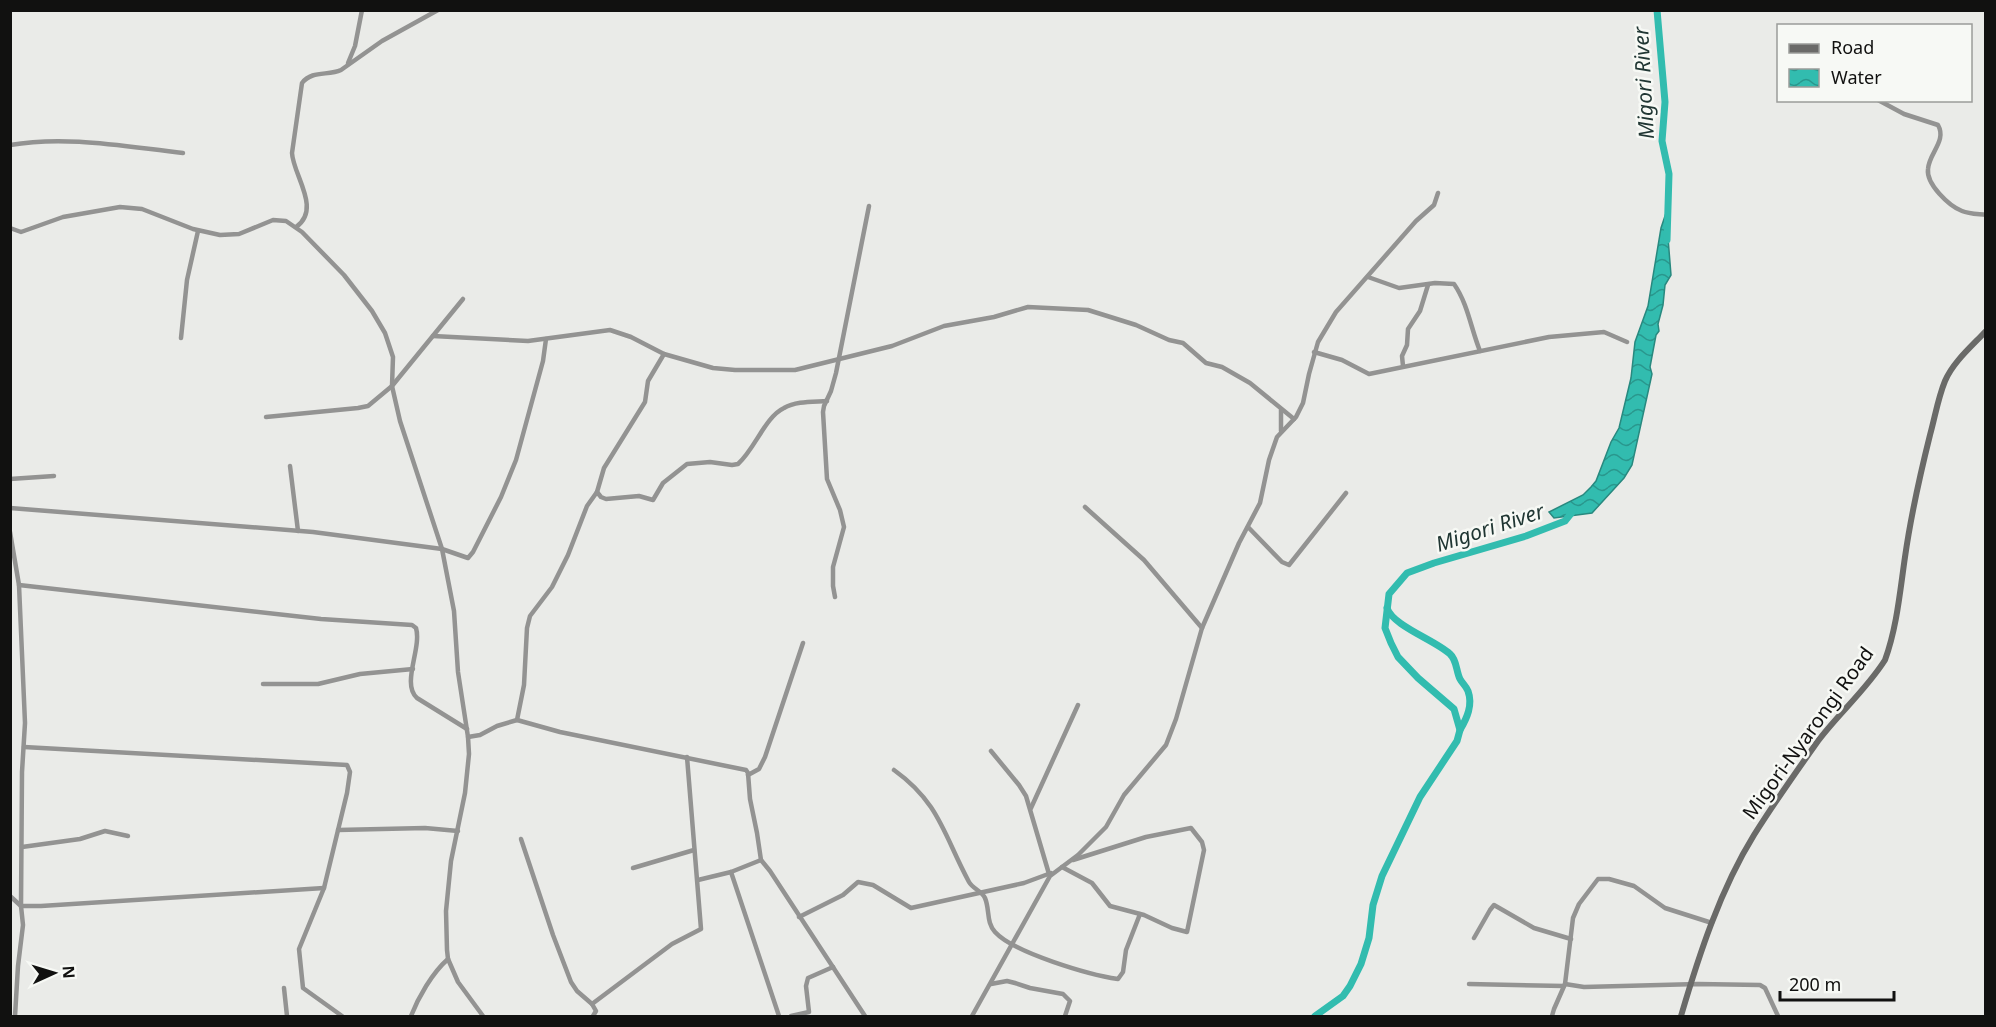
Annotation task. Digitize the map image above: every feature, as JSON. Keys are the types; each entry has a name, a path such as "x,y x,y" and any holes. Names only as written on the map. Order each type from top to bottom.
{"street":[{"path":"347,65 355,46 362,10"},
{"path":"296,227 302,222 306,205 304,188 292,153 302,82 312,75 334,73 382,41 438,10"},
{"path":"1882,102 1904,114 1938,125 1941,131 1940,141 1928,167 1931,184 1960,210 1986,215"},
{"path":"10,145 44,141 75,142 183,153"},
{"path":"972,1017 1050,876 1072,860 1106,827 1124,795 1166,746 1202,628 1239,543 1260,503 1269,460 1281,432 1294,419 1304,403 1318,342 1336,312 1416,221 1434,205 1438,193"},
{"path":"835,597 833,567 844,527 840,510 827,479 823,412 838,360 869,206"},
{"path":"10,228 21,232 63,217 129,207 156,213 198,231 230,236 246,232 273,220 286,221 296,227 332,263 372,311 392,349 392,386 400,421 441,549 454,610 458,672 468,737 468,765 451,861 446,929 448,959 463,989 483,1017"},
{"path":"181,339 187,280 198,231"},
{"path":"1368,277 1399,288 1448,283 1455,286 1471,320 1480,351"},
{"path":"1403,366 1402,356 1407,345 1408,329 1420,311 1428,285"},
{"path":"266,417 365,407 392,386 463,299"},
{"path":"433,336 509,341 546,339 610,330 664,354 709,367 735,370 799,369 898,344 944,326 1028,308 1088,310 1183,343 1206,363 1222,368 1250,383 1294,419"},
{"name":"Migori-Nyarongi Road","path":"1681,1017 1712,923 1753,837 1781,793 1821,738 1885,660 1897,611 1920,474 1941,396 1946,380 1954,367 1986,331"},
{"path":"1314,352 1342,360 1369,374 1549,337 1604,332 1627,342"},
{"path":"10,508 298,531 441,549 469,557 498,503 516,460 543,361 546,339"},
{"path":"517,720 526,670 528,621 552,587 579,530 587,506 597,492 604,468 641,410 646,399 648,381 664,354"},
{"path":"597,492 606,499 639,496 652,500 663,483 687,464 710,462 738,464 768,423 785,407 827,401"},
{"path":"1281,410 1281,432"},
{"path":"290,466 298,531"},
{"path":"10,479 54,476"},
{"path":"1248,528 1282,562 1288,565 1346,493"},
{"path":"1085,507 1144,560 1202,628"},
{"path":"10,532 19,585 26,723 21,906 23,925 15,1017"},
{"path":"19,585 321,619 412,625 416,628 417,637 410,686 414,695 467,729"},
{"path":"748,775 759,769 765,757 803,643"},
{"path":"263,684 299,686 360,674 413,669"},
{"path":"1031,808 1078,705"},
{"path":"468,737 480,735 497,726 517,720 560,732 747,771 760,860 770,871 865,1017"},
{"path":"24,747 347,765 350,772 347,793 324,888 299,949 301,983 304,990 342,1017"},
{"path":"991,751 1019,785 1031,808 1049,873"},
{"path":"592,1004 672,944 700,929 687,757"},
{"path":"894,770 916,787 933,808 969,882 985,897 992,930 1011,945 1067,966 1118,979 1123,972 1126,950 1140,914"},
{"path":"338,830 425,828 458,831"},
{"path":"1062,867 1092,883 1109,906 1140,914 1187,932 1204,850 1202,842 1192,829 1139,839 1072,860"},
{"path":"22,847 80,838 105,831 128,836"},
{"path":"521,839 553,935 572,982 577,991 592,1004 596,1011 594,1017"},
{"path":"633,868 694,850"},
{"path":"698,880 731,872 760,860"},
{"path":"799,918 843,895 859,882 876,886 911,908 1021,884 1056,871"},
{"path":"731,872 779,1017"},
{"path":"1552,1017 1565,985 1573,918 1579,904 1599,878 1637,888 1665,908 1712,923"},
{"path":"10,896 21,906 69,905 324,888"},
{"path":"1474,938 1494,905 1534,927 1571,939"},
{"path":"411,1017 426,989 448,959"},
{"path":"10,967 18,966"},
{"path":"791,1017 809,1012 806,991 808,978 832,967"},
{"path":"992,984 1010,981 1030,988 1063,994 1070,1001 1065,1017"},
{"path":"1470,984 1584,987 1760,985 1765,988 1778,1017"},
{"path":"284,988 287,1017"}],"water":[{"path":"1666,213 1671,275 1665,285 1658,324 1659,331 1656,335 1650,367 1652,374 1632,465 1624,478 1592,513 1554,518 1549,512 1583,495 1596,481 1619,428 1631,378 1635,342 1648,306 1661,228"}],"waterway":[{"name":"Migori River","path":"1657,10 1665,102 1662,141 1669,174 1667,240"},
{"name":"Migori River","path":"1315,1016 1343,996 1350,986 1361,964 1369,938 1373,905 1382,876 1420,797 1457,741 1460,730 1454,709 1398,657 1385,628 1389,594 1407,573 1526,536 1565,521 1573,511"},
{"path":"1387,608 1397,621 1452,656 1470,701 1460,730"}]}
